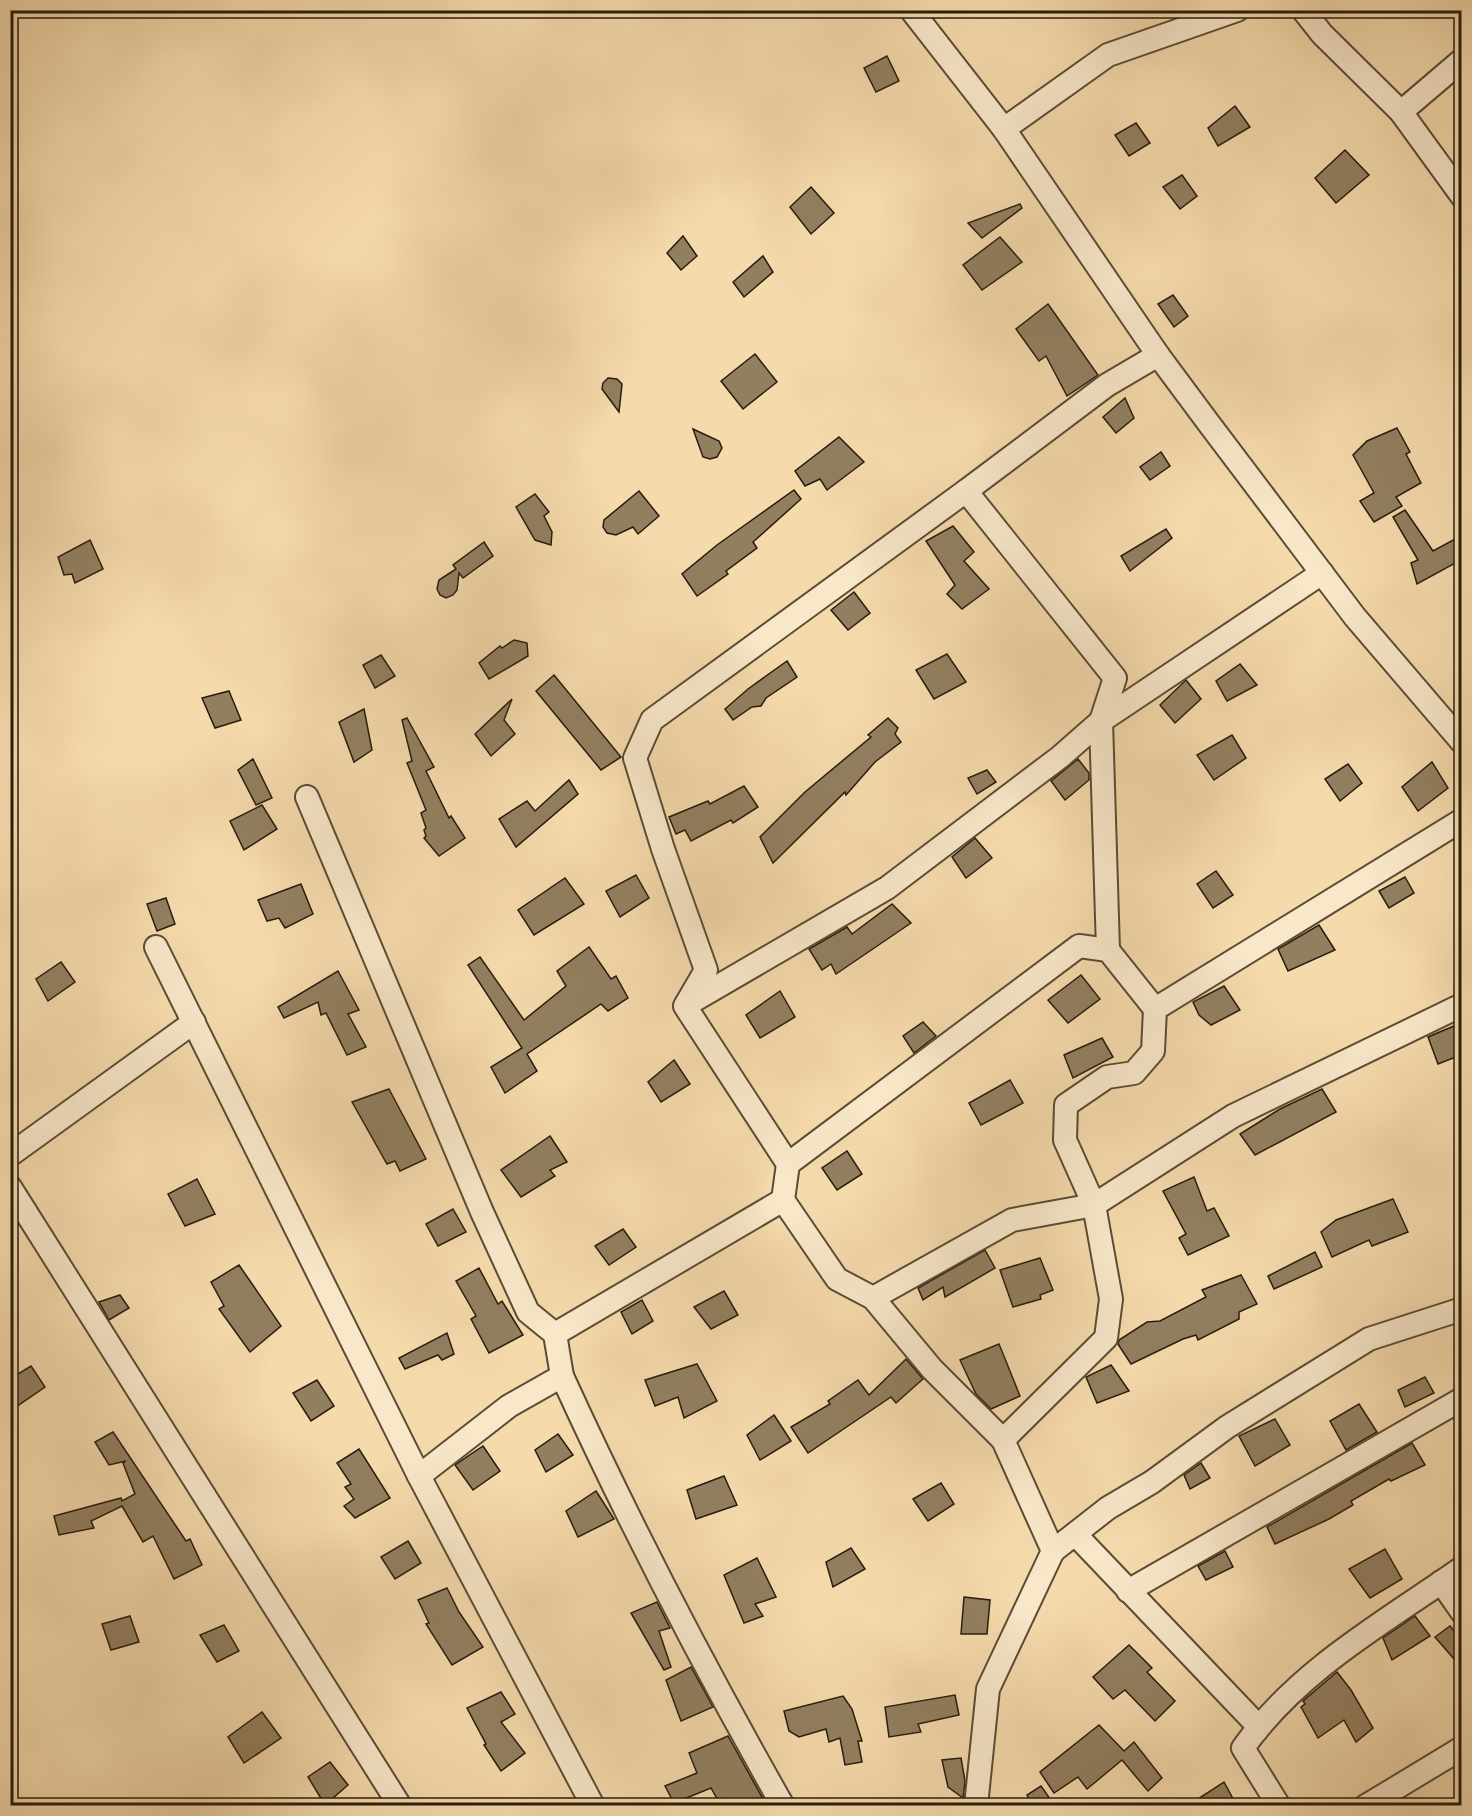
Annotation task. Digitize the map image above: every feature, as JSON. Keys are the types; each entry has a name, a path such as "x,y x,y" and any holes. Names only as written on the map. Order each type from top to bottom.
{"street":[{"path":"912,10 1004,129 1158,355 1355,617 1461,742"},
{"path":"1004,129 1108,55 1237,10"},
{"path":"1303,10 1322,34 1401,112 1461,196"},
{"path":"1401,112 1461,60"},
{"path":"685,1006 706,970 663,849 634,758 652,720 1107,385 1158,355"},
{"path":"966,491 1116,678 1101,721 1108,950 1155,1009 1153,1051 1134,1073 1107,1077 1066,1105 1065,1140 1094,1205 1111,1299 1106,1338 1003,1440"},
{"path":"685,1006 887,888 1060,757 1101,721 1322,573"},
{"path":"307,797 491,1232 528,1311 555,1334 562,1376 619,1501 708,1674 783,1806"},
{"path":"1155,1009 1461,820"},
{"path":"788,1164 1079,946 1108,950"},
{"path":"156,947 419,1476 593,1806"},
{"path":"873,1298 1012,1220 1094,1205 1233,1116 1461,1005"},
{"path":"685,1006 788,1164 783,1200 837,1279 873,1298 932,1369 1003,1440 1053,1551"},
{"path":"10,1155 194,1022"},
{"path":"10,1187 400,1806"},
{"path":"555,1334 783,1200"},
{"path":"976,1806 988,1689 1053,1551 1108,1508 1152,1482 1227,1427 1370,1339 1461,1309"},
{"path":"419,1476 509,1407 562,1376"},
{"path":"1128,1592 1461,1399"},
{"path":"1075,1534 1258,1726"},
{"path":"1279,1806 1243,1748 1258,1726 1307,1676 1461,1568"},
{"path":"1441,1582 1461,1612"},
{"path":"1366,1806 1461,1748"}],"building":[{"path":"887,56 899,81 876,92 864,68"},
{"path":"1235,106 1250,127 1218,146 1208,128"},
{"path":"1136,123 1150,143 1129,156 1115,135"},
{"path":"1345,150 1369,175 1336,203 1315,178"},
{"path":"1182,175 1197,196 1180,209 1163,187"},
{"path":"811,187 834,213 811,234 790,207"},
{"path":"1020,204 1022,208 982,238 968,223"},
{"path":"683,236 697,256 681,270 667,253"},
{"path":"1000,237 1022,262 982,290 963,265"},
{"path":"763,256 773,272 744,297 733,282"},
{"path":"1173,295 1188,316 1174,327 1158,304"},
{"path":"1048,304 1098,375 1067,396 1046,356 1039,361 1016,329"},
{"path":"755,354 777,382 743,409 721,381"},
{"path":"608,378 617,379 622,384 619,412 602,389 603,383"},
{"path":"1125,398 1134,418 1116,433 1103,417"},
{"path":"1397,428 1410,452 1406,454 1421,483 1396,497 1402,506 1374,522 1360,501 1374,493 1353,455 1367,441"},
{"path":"693,429 719,441 722,448 717,457 710,459 703,457"},
{"path":"839,437 864,462 827,490 820,479 805,486 795,471"},
{"path":"1161,452 1170,466 1150,480 1140,467"},
{"path":"794,490 801,499 753,542 757,548 726,571 728,574 697,596 682,574 717,545"},
{"path":"639,491 659,516 638,534 633,527 616,535 607,533 603,527 604,520"},
{"path":"535,494 549,512 544,516 552,532 551,545 535,540 516,507"},
{"path":"1405,510 1433,551 1455,539 1461,560 1417,584 1411,563 1418,560 1393,517"},
{"path":"953,526 974,552 964,561 989,589 962,609 947,594 955,585 926,541"},
{"path":"1166,529 1172,538 1130,571 1121,556"},
{"path":"90,540 103,569 75,583 72,574 64,575 58,557"},
{"path":"484,542 493,556 463,578 459,573 457,590 453,595 446,598 440,595 437,589 439,580 456,569 453,565"},
{"path":"854,592 870,613 848,630 831,610"},
{"path":"514,640 527,643 528,656 489,679 479,663 500,646 502,648"},
{"path":"947,654 966,682 934,699 916,670"},
{"path":"381,655 395,676 375,688 363,665"},
{"path":"787,661 797,677 766,698 761,706 752,707 733,720 725,709"},
{"path":"1240,664 1257,685 1227,701 1216,681"},
{"path":"554,675 621,757 601,770 536,691"},
{"path":"1186,680 1201,699 1175,723 1160,705"},
{"path":"229,691 241,720 215,728 202,698"},
{"path":"512,699 504,720 515,734 491,756 475,734"},
{"path":"364,709 372,750 354,762 339,722"},
{"path":"407,718 434,767 426,771 449,818 451,816 465,838 439,856 424,838 426,828 421,813 426,810 407,763 412,761 402,720"},
{"path":"888,718 898,728 895,734 901,742 875,762 846,795 845,792 773,863 760,837 805,792 871,737 868,735"},
{"path":"1232,735 1246,758 1214,780 1197,755"},
{"path":"253,759 272,798 256,805 238,770"},
{"path":"1078,759 1089,773 1089,780 1065,800 1051,781"},
{"path":"1432,762 1448,788 1418,811 1402,787"},
{"path":"1348,764 1362,783 1340,801 1325,779"},
{"path":"987,770 996,782 977,794 968,778"},
{"path":"569,780 578,794 516,847 499,819 527,801 535,811"},
{"path":"744,786 758,807 733,823 731,820 691,841 685,830 676,834 669,817 708,801 710,804"},
{"path":"262,805 277,829 244,850 230,821"},
{"path":"975,838 992,858 966,878 952,857"},
{"path":"1216,871 1233,895 1213,908 1197,884"},
{"path":"636,875 649,898 620,917 606,891"},
{"path":"1405,877 1414,893 1389,908 1379,891"},
{"path":"565,878 584,904 534,935 518,910"},
{"path":"301,884 313,914 285,928 279,918 267,921 258,900"},
{"path":"166,898 175,924 157,931 147,904"},
{"path":"892,904 911,923 836,974 831,964 822,970 809,949 847,927 852,934"},
{"path":"1319,925 1335,950 1288,971 1278,949"},
{"path":"589,947 611,979 616,976 628,998 608,1011 601,1004 527,1054 537,1071 505,1093 491,1067 522,1048 468,965 480,957 524,1020 566,986 557,971"},
{"path":"61,962 75,982 48,1001 36,979"},
{"path":"338,971 359,1010 348,1014 366,1047 347,1055 326,1013 321,1015 318,1002 284,1018 278,1007"},
{"path":"1081,975 1100,999 1068,1023 1048,1000"},
{"path":"1224,986 1240,1010 1211,1025 1199,1015 1193,1002"},
{"path":"780,991 795,1017 760,1038 746,1015"},
{"path":"923,1022 936,1036 914,1053 903,1036"},
{"path":"1461,1023 1461,1055 1438,1064 1428,1037"},
{"path":"1102,1038 1113,1057 1073,1078 1064,1055"},
{"path":"674,1060 690,1084 661,1102 648,1082"},
{"path":"1010,1080 1023,1103 981,1125 969,1103"},
{"path":"389,1089 426,1159 400,1171 395,1161 387,1164 352,1102"},
{"path":"1322,1089 1336,1112 1255,1155 1240,1134 1280,1109"},
{"path":"550,1136 567,1162 550,1170 555,1176 521,1197 501,1170"},
{"path":"847,1151 862,1174 837,1190 822,1168"},
{"path":"1194,1177 1207,1211 1214,1208 1229,1236 1188,1255 1179,1238 1186,1234 1163,1191"},
{"path":"197,1179 215,1214 185,1226 168,1194"},
{"path":"1393,1199 1408,1232 1372,1246 1369,1240 1332,1257 1321,1232 1336,1220"},
{"path":"453,1209 466,1232 438,1246 426,1224"},
{"path":"623,1229 636,1247 609,1265 595,1246"},
{"path":"985,1250 995,1268 945,1297 943,1287 923,1300 918,1288"},
{"path":"1315,1252 1322,1267 1274,1289 1268,1276"},
{"path":"1040,1258 1053,1290 1040,1295 1041,1299 1013,1307 1000,1270"},
{"path":"239,1265 281,1326 250,1352 219,1309 224,1306 211,1282"},
{"path":"479,1268 498,1304 502,1301 523,1335 489,1353 471,1319 476,1316 456,1281"},
{"path":"1241,1275 1257,1304 1239,1312 1239,1319 1198,1340 1196,1335 1183,1339 1131,1364 1118,1344 1119,1340 1147,1322 1160,1321 1206,1297 1202,1290"},
{"path":"724,1291 738,1315 711,1329 694,1307"},
{"path":"120,1295 129,1308 109,1320 99,1302"},
{"path":"642,1300 653,1321 632,1334 621,1312"},
{"path":"447,1333 454,1354 442,1360 438,1355 405,1369 399,1358"},
{"path":"999,1344 1020,1396 991,1409 976,1394 960,1360"},
{"path":"906,1359 923,1379 896,1403 891,1397 808,1453 791,1427 830,1404 828,1401 858,1380 869,1395"},
{"path":"697,1364 717,1401 684,1418 678,1397 655,1406 645,1380"},
{"path":"1111,1365 1129,1391 1097,1403 1086,1377"},
{"path":"31,1366 45,1387 10,1411 10,1379"},
{"path":"1425,1377 1434,1393 1405,1407 1398,1390"},
{"path":"317,1380 334,1406 311,1421 293,1393"},
{"path":"1359,1404 1377,1432 1346,1450 1330,1421"},
{"path":"774,1415 791,1441 760,1460 747,1435"},
{"path":"1275,1419 1290,1445 1255,1466 1239,1436"},
{"path":"113,1432 186,1541 190,1539 202,1565 174,1579 153,1536 143,1542 122,1506 91,1521 94,1528 59,1535 54,1516 121,1498 122,1501 135,1494 123,1463 126,1461 109,1465 95,1442"},
{"path":"558,1434 573,1455 546,1472 535,1450"},
{"path":"1412,1443 1425,1465 1391,1481 1389,1479 1351,1501 1353,1505 1329,1519 1275,1544 1267,1527"},
{"path":"483,1446 500,1471 473,1490 455,1465"},
{"path":"359,1449 390,1498 355,1518 344,1506 354,1499 345,1487 351,1484 337,1463"},
{"path":"1201,1463 1210,1478 1190,1489 1184,1475"},
{"path":"724,1476 737,1505 696,1519 687,1490"},
{"path":"941,1483 954,1504 928,1521 913,1499"},
{"path":"596,1491 614,1519 578,1537 566,1511"},
{"path":"408,1541 421,1563 395,1579 381,1557"},
{"path":"851,1548 865,1569 833,1587 826,1562"},
{"path":"1385,1549 1402,1579 1370,1598 1349,1569"},
{"path":"1225,1551 1233,1567 1206,1580 1198,1566"},
{"path":"757,1558 776,1597 755,1604 763,1616 744,1623 724,1575"},
{"path":"447,1588 459,1612 483,1647 452,1665 426,1624 429,1623 418,1600"},
{"path":"964,1597 990,1600 987,1634 961,1634"},
{"path":"657,1602 670,1628 659,1631 671,1667 664,1670 631,1613"},
{"path":"130,1616 139,1642 111,1650 102,1624"},
{"path":"1415,1616 1430,1636 1392,1660 1383,1638"},
{"path":"224,1625 239,1651 217,1662 200,1635"},
{"path":"1450,1626 1461,1640 1461,1667 1435,1637"},
{"path":"1129,1645 1152,1668 1147,1672 1175,1701 1155,1721 1125,1690 1113,1699 1093,1677"},
{"path":"691,1667 713,1707 681,1721 666,1680"},
{"path":"1337,1672 1351,1690 1373,1728 1356,1742 1344,1720 1318,1738 1301,1707 1305,1704 1303,1701"},
{"path":"501,1692 515,1714 501,1722 525,1753 501,1771 484,1745 486,1744 467,1708"},
{"path":"955,1695 959,1715 918,1724 921,1732 889,1737 885,1707"},
{"path":"843,1696 852,1709 862,1741 858,1741 862,1762 845,1765 840,1738 829,1742 826,1729 799,1737 789,1731 784,1711"},
{"path":"262,1712 281,1738 244,1763 228,1737"},
{"path":"1099,1725 1124,1751 1134,1742 1162,1778 1148,1791 1122,1760 1087,1789 1078,1777 1054,1793 1040,1772"},
{"path":"728,1736 767,1806 721,1806 711,1788 674,1803 665,1786 697,1773 689,1753"},
{"path":"961,1758 965,1781 963,1798 948,1787 942,1760"},
{"path":"330,1762 348,1785 325,1805 308,1777"},
{"path":"1224,1782 1237,1806 1187,1806"},
{"path":"1041,1786 1055,1806 1033,1806 1027,1795"}]}
